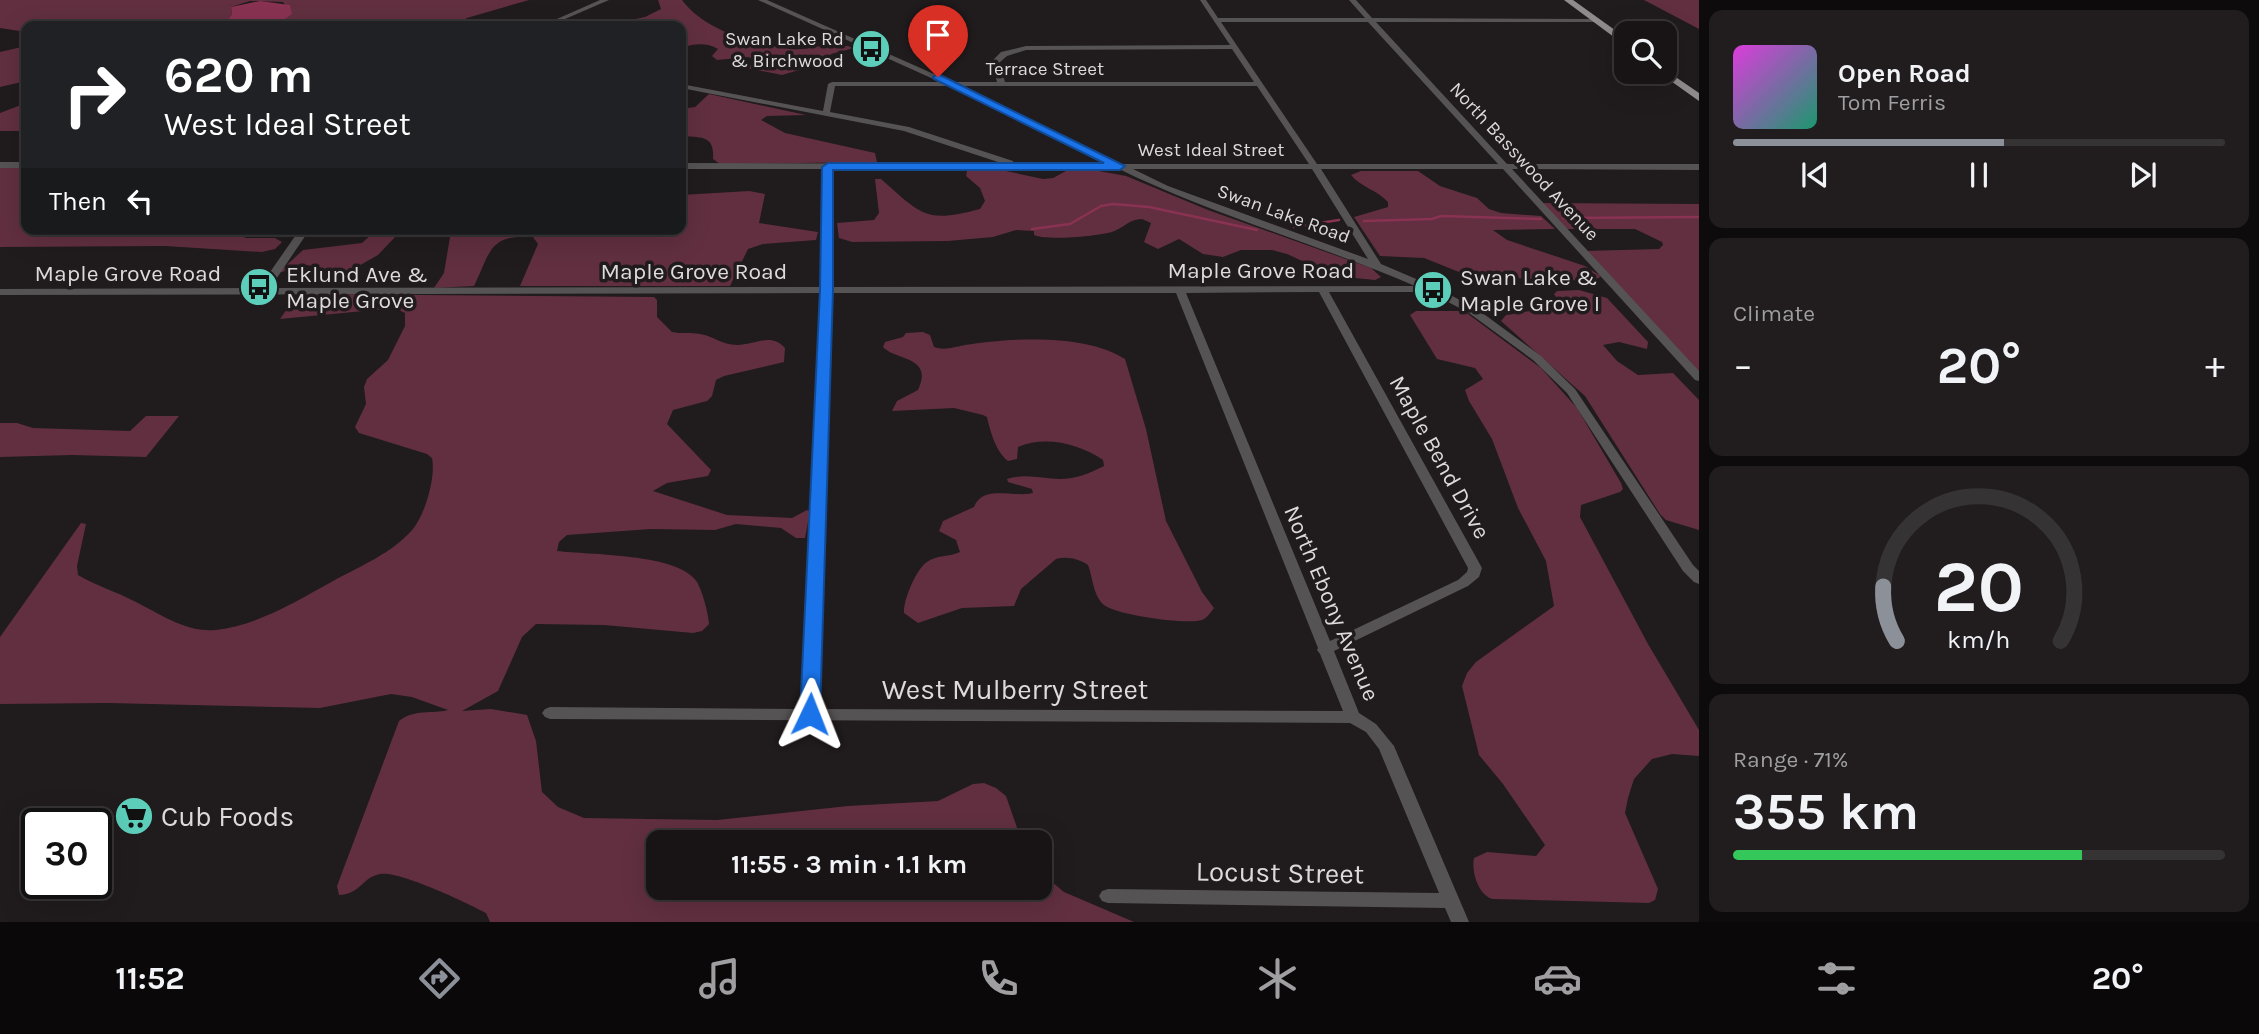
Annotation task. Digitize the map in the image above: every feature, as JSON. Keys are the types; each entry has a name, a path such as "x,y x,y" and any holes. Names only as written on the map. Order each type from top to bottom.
{"main road":[{"path":"1568,0 1614,34"},
{"path":"1677,82 1699,98"}],"street":[{"path":"556,21 606,0"},
{"name":"Swan Lake Road","path":"761,0 952,84 1182,194 1377,266 1473,311 1518,342 1560,378 1582,404 1688,568 1699,579"},
{"path":"1203,0 1315,167 1377,266"},
{"name":"North Basswood Avenue","path":"1352,0 1699,378"},
{"path":"1218,20 1594,20"},
{"path":"1002,85 995,63 1004,54 1026,48 1233,47"},
{"name":"Terrace Street","path":"826,114 832,85 1257,84"},
{"path":"686,87 906,130 1020,167"},
{"path":"0,165 21,165"},
{"name":"West Ideal Street","path":"686,166 1699,167"},
{"path":"810,714 827,290 828,167"},
{"path":"262,292 301,235"},
{"name":"Maple Bend Drive","path":"1322,289 1475,568 1474,574 1463,583 1324,650"},
{"name":"Maple Grove Road","path":"0,292 1431,289"},
{"name":"North Ebony Avenue","path":"1180,290 1353,717 1383,739 1460,922"},
{"name":"West Mulberry Street","path":"550,713 1353,717"},
{"name":"Locust Street","path":"1108,896 1451,901"}],"shaded area":[{"path":"0,0 529,0 461,21 282,21 291,14 283,2 250,1 231,7 232,14 227,21 21,21 21,31 0,28"},
{"path":"658,0 682,0 691,11 716,28 761,44 790,49 829,45 854,48 831,54 827,62 782,75 747,68 754,61 749,57 717,60 712,56 718,49 709,45 686,47 686,21 626,21 645,17 661,9"},
{"path":"1644,0 1699,0 1699,29"},
{"path":"260,1 290,5 292,14 282,21 227,21 232,14 231,7"},
{"path":"21,47 21,82 0,87 0,52"},
{"path":"709,94 806,115 767,116 761,120 785,133 875,153 877,162 720,164 713,159 709,141 686,137 686,108 695,107"},
{"path":"21,105 21,131 0,131 0,113"},
{"path":"0,168 21,168 21,235 238,235 246,238 275,238 282,242 275,249 262,252 165,246 0,247"},
{"path":"1088,169 1126,176 1208,210 1371,268 1381,277 1375,280 1335,276 1272,250 1241,250 1223,257 1203,254 1179,239 1158,249 1144,242 1151,223 1142,219 1134,220 1112,232 1073,237 1041,237 1034,235 1034,231 1016,230 993,237 948,241 852,242 839,238 837,223 874,220 879,213 875,179 881,179 915,208 925,213 947,216 980,209 985,201 980,188 966,176 967,171 1006,171 1043,179 1053,178 1066,171"},
{"path":"1361,171 1418,171 1440,186 1477,198 1489,209 1501,213 1541,216 1555,229 1493,230 1507,240 1585,266 1601,276 1595,281 1486,277 1464,274 1424,258 1380,256 1354,217 1388,207 1388,202 1351,175"},
{"path":"749,191 765,194 759,223 818,232 816,240 763,244 748,249 730,286 520,286 538,244 533,237 508,238 493,247 474,286 434,288 444,273 450,237 446,235 686,235 686,195"},
{"path":"1539,203 1699,204 1699,378 1584,251 1659,249 1663,245 1662,242 1635,229 1563,229"},
{"path":"371,235 399,235 378,255 335,277 326,277 322,268 307,265 278,273 303,250 362,243"},
{"path":"1579,290 1607,298 1648,342 1647,349 1619,342 1603,345 1617,361 1638,375 1673,373 1699,400 1699,530 1666,520 1660,514 1585,396 1501,321 1506,315 1562,306 1554,294 1557,291"},
{"path":"303,294 654,297 657,300 657,317 672,332 700,334 732,345 768,340 780,343 785,348 784,362 724,376 716,380 712,396 707,401 673,410 667,424 711,470 708,476 667,483 653,491 727,515 792,518 807,510 810,512 805,538 796,538 781,528 736,524 715,530 651,529 567,535 559,542 557,551 632,557 672,565 687,573 699,586 709,624 702,631 693,633 604,625 536,624 522,637 498,691 462,711 491,709 527,715 536,741 542,792 558,807 584,818 717,820 848,806 938,801 973,784 984,783 1006,796 1018,830 646,830 646,900 1052,900 1052,882 1064,892 1134,922 490,922 486,913 464,902 417,882 389,874 374,876 352,892 339,895 337,886 399,721 417,713 448,710 412,697 391,694 320,708 108,703 0,704 0,637 81,523 86,524 77,566 78,575 174,622 205,630 232,627 277,611 376,558 413,529 422,514 428,495 432,458 427,454 359,433 355,427 366,404 364,387 367,379 388,360 405,326 405,313 395,308 280,319 294,299"},
{"path":"1416,311 1464,311 1541,368 1577,408 1621,483 1623,489 1620,492 1581,505 1580,517 1648,644 1699,730 1699,756 1672,754 1652,759 1634,779 1628,798 1625,813 1658,889 1655,900 1649,903 1493,899 1484,893 1477,883 1474,858 1487,852 1536,856 1545,845 1503,784 1479,755 1462,686 1467,673 1476,662 1554,606 1546,561 1518,508 1492,439 1465,390 1483,379 1475,368 1437,359 1410,315"},
{"path":"923,332 930,335 934,347 938,348 1025,339 1069,341 1108,351 1125,359 1146,429 1166,521 1202,592 1214,608 1207,616 1194,621 1168,620 1111,609 1100,601 1088,565 1064,558 1056,559 1021,589 1014,606 962,608 918,623 904,613 911,586 923,566 935,558 960,552 956,540 939,531 943,521 974,507 984,496 1033,493 1032,489 1008,482 1007,479 1027,476 1066,479 1104,466 1103,460 1094,454 1051,442 1028,443 1018,447 1017,459 1008,461 997,447 987,417 983,415 954,408 892,411 897,401 918,390 922,379 921,371 911,361 883,347 885,342 903,337 906,333"},
{"path":"146,416 179,416 146,457 0,457 0,423 17,423 33,428 130,431"}],"waterway":[{"path":"1032,229 1070,224 1101,206 1113,204 1149,207 1257,230"},
{"path":"1364,221 1432,219 1441,216 1541,219"},
{"path":"1563,218 1699,217"},
{"path":"1294,227 1339,220"}],"place":[{"name":"Swan Lake Rd & Birchwood","path":"871,49"},
{"name":"Eklund Ave & Maple Grove","path":"259,287"},
{"name":"Swan Lake & Maple Grove I","path":"1433,290"},
{"name":"Cub Foods","path":"134,816"}],"route":[{"path":"810,714 827,290 828,167 1120,166 938,77"}]}
